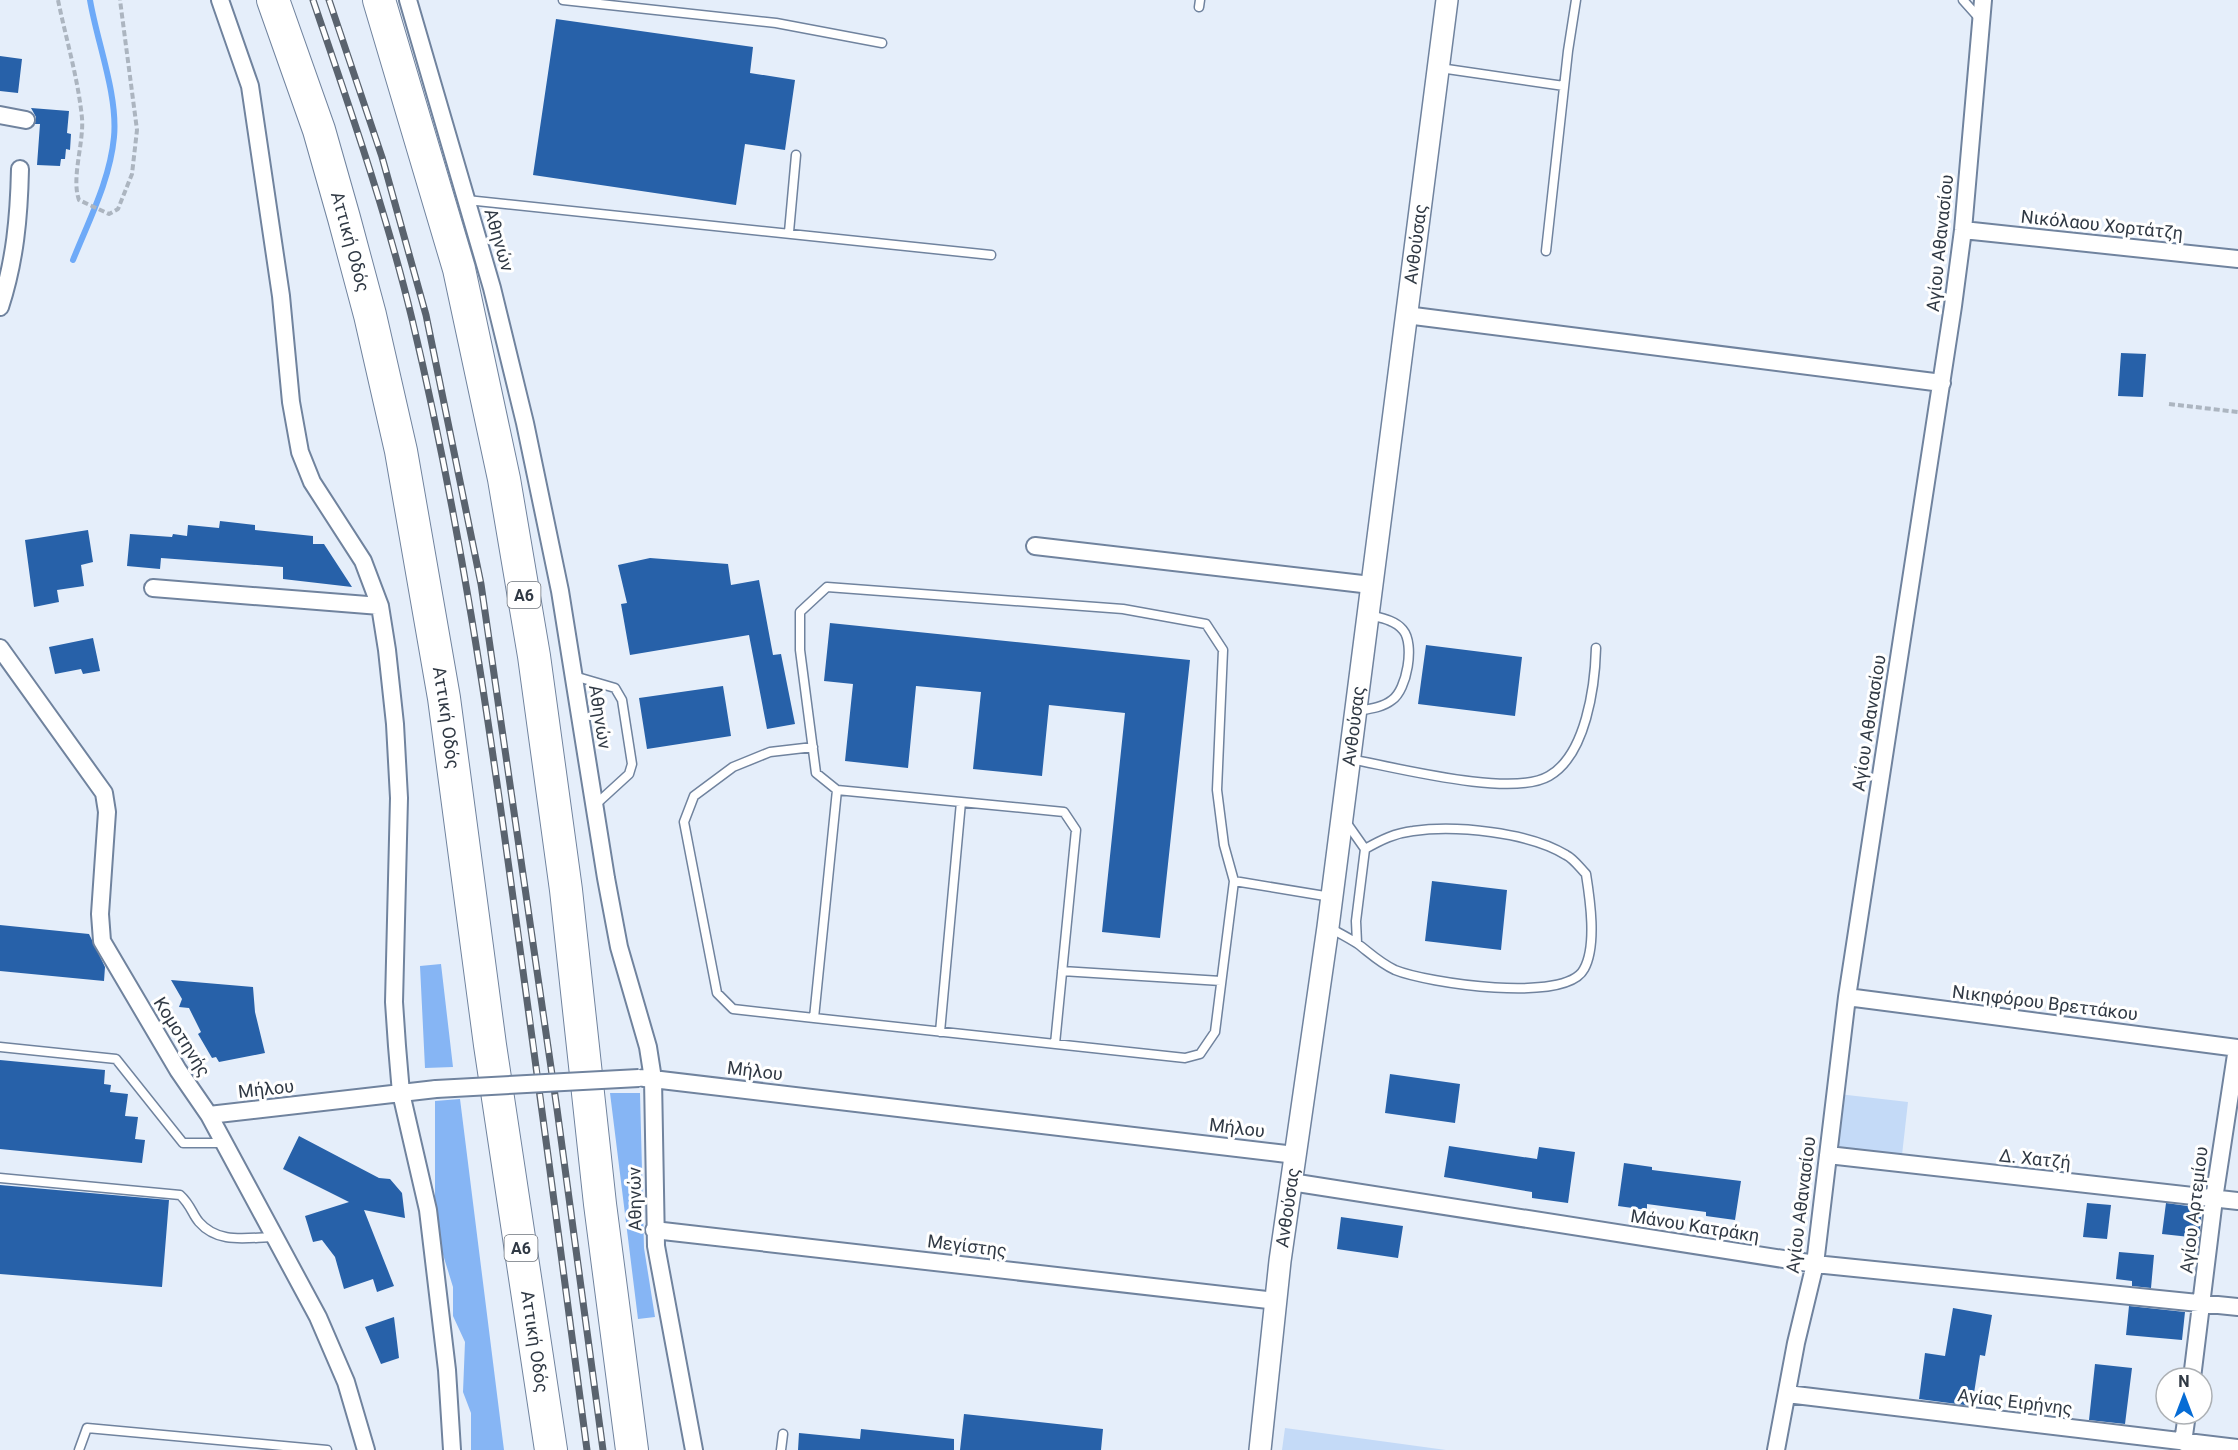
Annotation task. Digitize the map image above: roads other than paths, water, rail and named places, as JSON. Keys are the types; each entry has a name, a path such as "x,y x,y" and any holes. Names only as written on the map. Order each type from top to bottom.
{"highway":[{"name":"Αττική Οδός","path":"273,0 319,129 370,315 401,451 444,698 490,1046 551,1450"},
{"name":"Α6","path":"379,0 459,268 504,479 534,656 564,878 600,1204 632,1450"},
{"path":"600,1204 616,1268 649,1450"}],"street":[{"path":"220,0 250,86 281,296 291,402 300,452 312,483 363,561 380,606 395,724 399,798 394,1002 401,1093 428,1210 447,1370 452,1450"},
{"name":"Αθηνών","path":"408,0 492,288 525,423 561,591 594,806 619,947 648,1047 646,1078 654,1230 663,1294 694,1450"},
{"name":"Ανθούσας","path":"1260,1450 1276,1301 1332,897 1447,0"},
{"name":"Αγίου Αθανασίου","path":"1776,1450 1815,1264 1847,997 1942,383 1963,230 1983,0"},
{"path":"0,116 26,120"},
{"path":"0,307 14,256 19,223 20,169"},
{"name":"Νικόλαου Χορτάτζη","path":"1963,230 2238,259"},
{"path":"1406,315 1942,383"},
{"path":"1035,546 1371,585"},
{"path":"153,588 380,606"},
{"name":"Κομοτηνής","path":"0,648 104,793 107,812 100,914 102,941 208,1115 318,1317 346,1382 366,1450"},
{"name":"Νικηφόρου Βρεττάκου","path":"1847,997 2238,1048"},
{"name":"Αγίου Αρτεμίου","path":"2194,1366 2214,1199 2238,1048"},
{"name":"Μήλου","path":"208,1115 436,1089 646,1078 1295,1155"},
{"name":"Δ. Χατζή","path":"1828,1155 2238,1201"},
{"name":"Μάνου Κατράκη","path":"1292,1182 1815,1264 2238,1307"},
{"name":"Μεγίστης","path":"654,1230 1276,1301"},
{"name":"Αγίας Ειρήνης","path":"1787,1394 2238,1448"},
{"path":"2183,1442 2185,1426"}],"lane":[{"path":"563,0 777,23 882,43"},
{"path":"1546,251 1576,0"},
{"path":"1963,0 1980,20"},
{"path":"1437,68 1564,86"},
{"path":"789,232 796,155"},
{"path":"467,200 991,255"},
{"path":"813,747 770,752 734,767 694,796 684,822 717,993 734,1009 940,1032 1185,1058 1200,1054 1215,1032 1234,880 1224,845 1217,790 1223,650 1206,624 1123,609 827,587 800,612 800,650 813,747 816,773 837,790 1064,812 1076,831 1055,1044"},
{"path":"1356,711 1379,707 1394,699 1405,682 1409,648 1404,631 1391,621 1367,614"},
{"path":"1350,759 1505,784 1528,784 1549,776 1569,760 1588,712 1595,681 1596,648"},
{"path":"574,676 615,688 622,700 632,764 629,774 594,806"},
{"path":"813,1018 837,790"},
{"path":"940,1032 961,802"},
{"path":"1342,816 1365,849 1356,921 1357,943"},
{"path":"1328,927 1357,943 1378,962 1398,971 1468,986 1528,989 1567,985 1584,970 1591,939 1586,874 1567,855 1525,837 1472,831 1413,831 1387,837 1365,849"},
{"path":"1234,880 1332,897"},
{"path":"1062,971 1221,981"},
{"path":"0,1047 116,1059 183,1143 224,1143"},
{"path":"0,1178 180,1195 191,1205 198,1222 220,1238 276,1237"},
{"path":"79,1450 87,1428 327,1450"},
{"path":"781,1450 783,1434"}],"waterway":[{"path":"73,260 103,184 114,137 110,86 90,0"}],"railway":[{"path":"313,0 391,238 429,393 458,540 505,837 587,1450"},
{"path":"329,0 382,157 426,315 481,584 557,1109 603,1450"}]}
